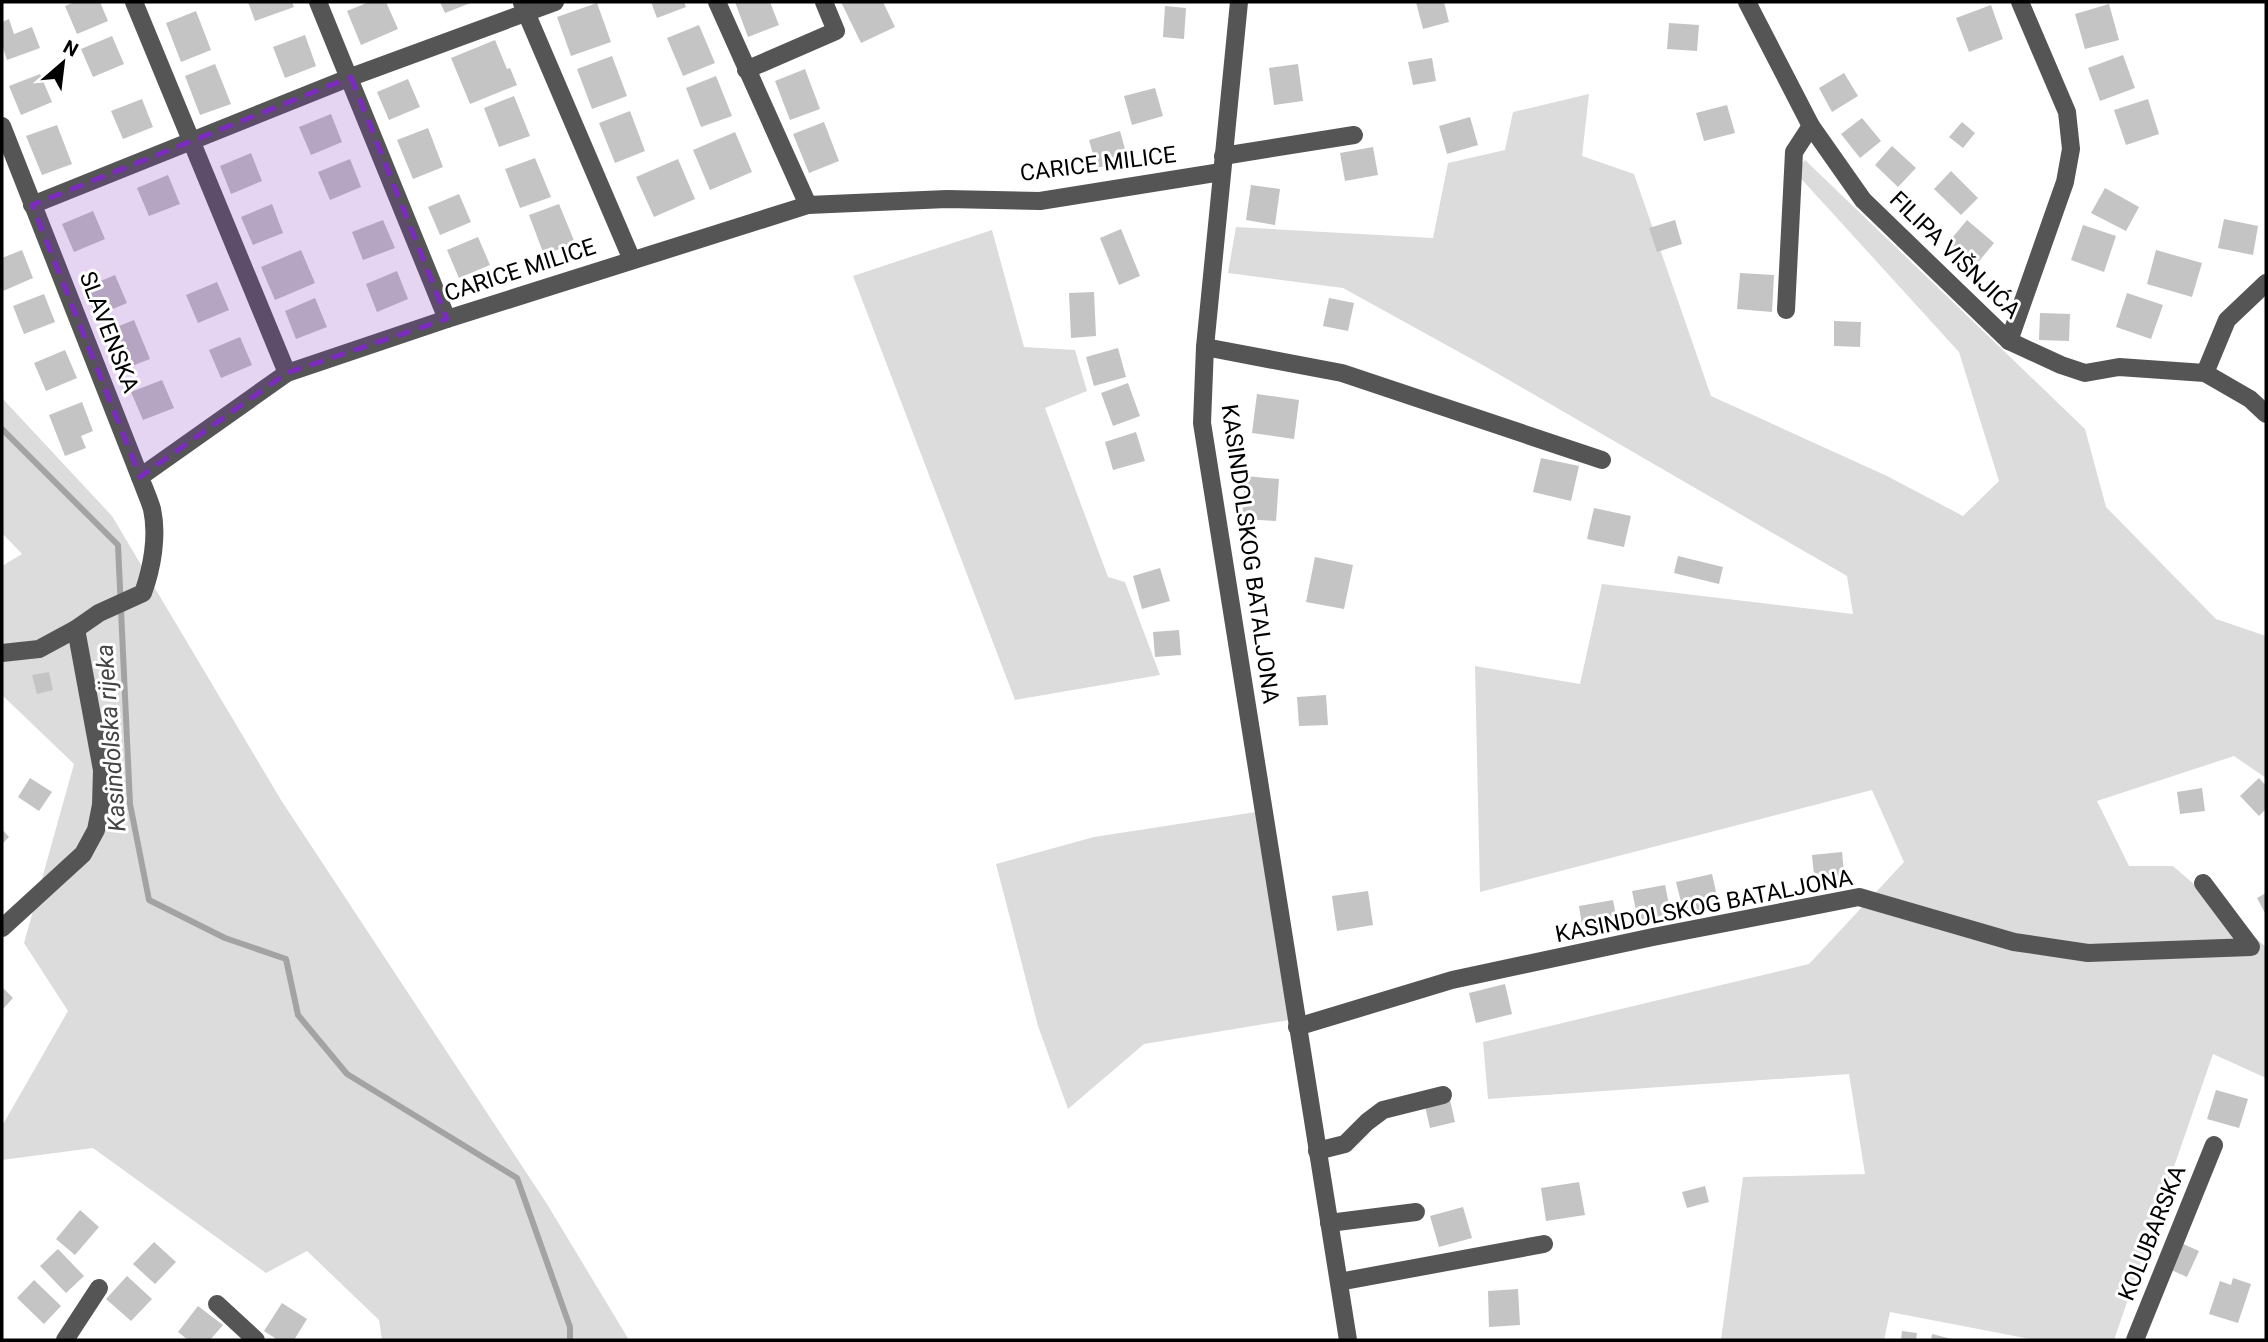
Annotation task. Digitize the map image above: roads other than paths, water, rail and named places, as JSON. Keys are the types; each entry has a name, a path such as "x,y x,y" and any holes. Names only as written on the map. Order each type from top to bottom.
{"street":[{"path":"134,2 287,373"},
{"path":"318,2 447,319"},
{"path":"33,205 524,7 555,2"},
{"path":"717,2 808,205"},
{"path":"746,70 836,31 824,2"},
{"name":"KASINDOLSKOG BATALJONA","path":"1239,2 1205,348 1202,423 1348,1340"},
{"name":"FILIPA VIŠNJIĆA","path":"1747,2 1811,126 1863,200 2009,341 2085,373 2119,367 2205,373 2250,399 2266,414"},
{"path":"2009,341 2065,182 2071,149 2067,112 2020,2"},
{"path":"524,7 632,260"},
{"name":"SLAVENSKA","path":"2,126 140,477"},
{"path":"1786,310 1794,152 1811,126"},
{"name":"CARICE MILICE","path":"140,477 287,373 447,319 808,205 947,199 1040,201 1354,135"},
{"path":"2205,373 2227,320 2266,283"},
{"path":"1205,348 1342,373 1602,460"},
{"path":"2,653 39,649 99,613 143,593 151,571 153,537 152,511 140,477"},
{"path":"2,928 83,854 96,830 101,805 102,770 76,629"},
{"name":"KASINDOLSKOG BATALJONA","path":"1297,1027 1452,980 1859,897 2014,942 2088,953 2251,947 2203,883"},
{"path":"1317,1151 1345,1144 1383,1110 1443,1095"},
{"name":"KOLUBARSKA","path":"2135,1340 2214,1145"},
{"path":"1329,1223 1416,1212"},
{"path":"1339,1282 1544,1244"},
{"path":"65,1340 99,1289"},
{"path":"217,1304 256,1340"}],"waterway":[{"name":"Kasindolska rijeka","path":"2,429 118,545 130,804 149,900 225,938 286,959 298,1015 347,1074 517,1178 570,1327 570,1340"}]}
